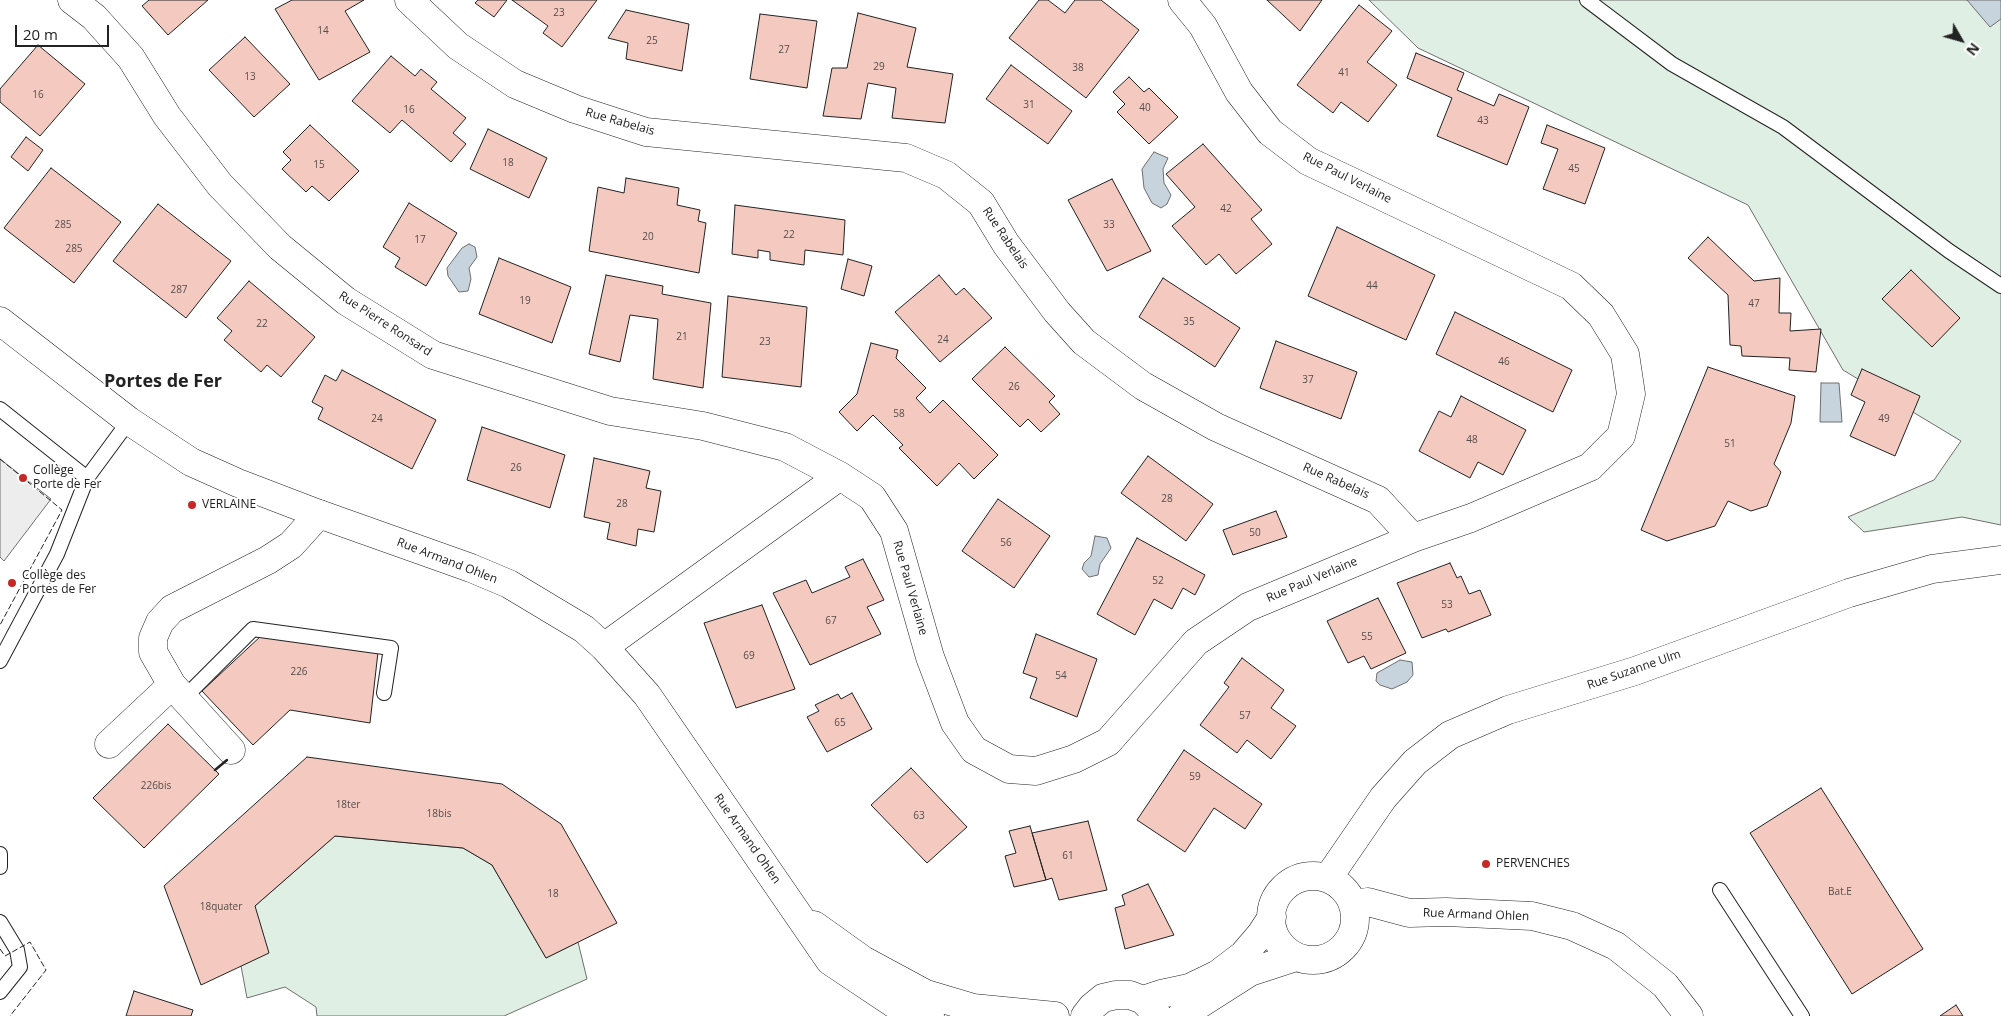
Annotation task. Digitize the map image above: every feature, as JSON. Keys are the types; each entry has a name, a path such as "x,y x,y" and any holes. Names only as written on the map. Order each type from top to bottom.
{"street":[{"name":"Rue Pierre Ronsard","path":"72,0 94,17 131,58 167,116 220,185 280,247 346,301 432,355 538,390 610,411 703,426 785,447 840,476"},
{"name":"Rue Rabelais","path":"410,0 458,46 514,84 575,109 646,132 906,158 946,175 981,203 1006,244 1057,312 1084,342 1143,386 1216,427 1378,500 1413,538"},
{"name":"Rue Paul Verlaine","path":"840,476 872,497 894,531 930,657 955,723 974,750 1009,769 1036,771 1074,759 1108,742 1196,642 1248,607 1413,538 1471,518 1590,467 1621,436 1631,394 1625,354 1601,315 1571,286 1308,161 1270,132 1239,92 1203,26 1182,0"},
{"name":"Rue Armand Ohlen","path":"0,320 129,421 191,462 238,483 471,568 509,584 584,629 604,647 647,695 830,961 896,1005 930,1016"},
{"path":"604,647 840,476"},
{"path":"232,750 177,692 153,652 154,638 160,622 172,609 268,560 290,544 319,514"},
{"name":"Rue Suzanne Ulm","path":"1328,878 1383,798 1415,762 1450,735 1508,710 1636,671 1849,593 1932,569 2001,560"},
{"path":"109,744 177,692"},
{"path":"1311,877 1328,878 1346,892 1353,904 1355,924 1346,946 1335,954 1322,959 1309,960 1296,957 1286,950 1273,931 1272,917 1274,905 1288,885 1311,877"},
{"name":"Rue Armand Ohlen","path":"1353,904 1368,902 1409,913 1446,912 1532,916 1572,926 1616,946 1665,985 1689,1016"},
{"name":"Rue Armand Ohlen","path":"1352,934 1409,913"},
{"name":"Rue Armand Ohlen","path":"799,915 863,960 926,994 973,1008 1055,1016"},
{"path":"1085,1016 1092,1007 1109,996 1130,995 1150,1008 1161,994 1189,988 1218,974 1243,955 1261,934 1272,917"},
{"path":"1181,1016 1250,972 1296,957"}],"lane":[{"path":"1587,0 1672,64 1783,127 1949,251 2001,286"},
{"path":"0,409 87,478"},
{"path":"0,660 57,554 87,478 129,421"},
{"path":"177,692 253,628 391,648 384,693"},
{"path":"0,854 0,867"},
{"path":"1720,890 1802,1016"},
{"path":"0,922 17,950 20,967 0,992"}],"green space":[{"path":"1369,0 2001,0 2001,525 1962,517 1864,532 1848,517 1934,480 1961,441 1843,370 1748,205 1418,48"},
{"path":"335,836 463,848 492,865 546,958 578,942 587,979 504,1016 317,1016 316,1007 285,987 247,998 241,966 255,906"}],"shaded area":[{"path":"1967,0 2001,0 2001,19 1990,27"},
{"path":"1154,152 1168,158 1163,169 1164,183 1171,195 1167,204 1161,208 1152,203 1144,188 1142,169"},
{"path":"469,244 475,247 477,257 469,268 471,279 468,291 459,292 448,276 447,268 462,248"},
{"path":"1821,383 1839,383 1842,422 1820,422"},
{"path":"0,459 51,499 4,561 0,557"},
{"path":"1095,536 1107,538 1111,548 1100,564 1098,575 1089,577 1082,569 1084,563 1091,556"},
{"path":"1400,660 1412,662 1413,675 1407,682 1392,689 1380,685 1376,681 1377,673"}],"building":[{"path":"149,0 208,0 168,35 142,6"},
{"path":"292,0 364,0 345,11 370,52 319,80 275,9"},
{"path":"478,0 507,0 494,17 475,3"},
{"path":"512,0 597,0 562,47 543,33 548,26"},
{"path":"1039,0 1048,0 1065,13 1075,0 1101,0 1139,30 1086,98 1009,38"},
{"path":"1267,0 1322,0 1300,31"},
{"path":"1359,5 1392,31 1367,62 1397,85 1368,122 1341,102 1333,113 1297,85"},
{"path":"626,10 689,24 682,71 626,59 628,43 608,38"},
{"path":"858,13 916,28 907,67 953,74 945,123 892,118 896,88 868,83 861,119 823,116 832,68 847,68"},
{"path":"760,14 817,21 807,88 750,79"},
{"path":"245,37 290,84 254,117 209,70"},
{"path":"38,45 85,84 40,136 0,102 0,89"},
{"path":"1416,53 1464,73 1457,90 1494,106 1499,94 1529,107 1507,165 1437,136 1452,98 1407,78"},
{"path":"391,56 415,76 421,69 437,82 431,89 466,118 453,133 466,144 451,162 402,120 390,133 352,101"},
{"path":"1011,65 1072,111 1048,144 986,99"},
{"path":"1129,77 1144,92 1149,88 1178,117 1149,144 1117,112 1125,104 1113,92"},
{"path":"310,125 359,171 329,201 312,186 306,192 282,169 291,160 283,152"},
{"path":"1547,125 1605,148 1585,204 1543,189 1558,149 1541,143"},
{"path":"488,129 547,158 529,198 470,169"},
{"path":"26,137 43,150 28,171 11,157"},
{"path":"1203,144 1262,210 1251,219 1272,244 1236,274 1219,254 1206,265 1172,226 1195,207 1166,174"},
{"path":"51,168 121,222 74,283 4,228"},
{"path":"626,178 679,188 677,205 700,210 698,221 706,223 699,273 589,251 598,187 624,193"},
{"path":"1112,179 1151,251 1107,271 1068,200"},
{"path":"409,203 457,233 426,286 395,267 400,258 383,247"},
{"path":"158,204 231,261 186,318 113,261"},
{"path":"735,205 845,220 843,255 805,250 804,265 770,260 770,252 758,250 758,258 732,254"},
{"path":"1337,227 1435,275 1406,340 1308,296"},
{"path":"1708,237 1754,281 1780,278 1779,313 1791,313 1790,331 1821,329 1816,372 1789,370 1790,358 1742,356 1741,346 1730,345 1728,295 1688,258"},
{"path":"499,258 571,287 552,343 479,314"},
{"path":"848,259 872,266 864,296 841,289"},
{"path":"1911,270 1960,318 1932,347 1882,299"},
{"path":"606,275 663,286 662,294 711,303 703,388 653,379 658,319 630,315 620,362 589,354"},
{"path":"939,275 956,295 964,288 992,318 940,362 895,312"},
{"path":"1163,278 1240,328 1215,367 1139,317"},
{"path":"249,281 315,337 281,377 267,365 261,372 224,340 232,331 217,318"},
{"path":"728,296 807,307 801,387 722,377"},
{"path":"1455,312 1572,370 1553,412 1436,354"},
{"path":"1276,341 1357,372 1341,419 1260,388"},
{"path":"871,343 898,350 896,358 926,388 916,398 930,413 943,400 998,455 974,479 959,463 937,486 899,448 903,445 873,415 857,431 839,412 857,394"},
{"path":"1005,347 1055,396 1049,402 1060,414 1041,432 1028,419 1020,427 972,379"},
{"path":"1708,367 1795,396 1791,423 1774,464 1781,472 1767,506 1751,511 1728,501 1715,526 1667,541 1641,530"},
{"path":"1862,369 1920,396 1895,456 1850,436 1865,402 1851,395"},
{"path":"342,370 436,420 412,469 318,419 323,408 312,402 325,375 336,381"},
{"path":"1461,396 1526,430 1503,475 1478,462 1470,478 1419,451 1439,411 1451,417"},
{"path":"482,427 565,455 550,508 467,480"},
{"path":"1148,456 1213,504 1186,541 1121,493"},
{"path":"594,458 650,471 646,488 661,491 654,532 638,529 636,546 607,539 610,523 584,517"},
{"path":"998,499 1050,536 1014,588 962,551"},
{"path":"1276,511 1287,537 1233,555 1223,530"},
{"path":"1137,538 1205,575 1195,595 1183,588 1172,609 1154,599 1135,635 1097,614"},
{"path":"863,559 884,600 867,607 881,634 810,665 773,593 806,580 812,593 850,577 845,567"},
{"path":"1450,563 1457,578 1461,576 1469,594 1480,590 1491,615 1448,632 1446,629 1422,638 1397,583"},
{"path":"1378,598 1406,653 1371,669 1364,656 1348,663 1327,621"},
{"path":"762,605 795,689 736,708 704,623"},
{"path":"1036,634 1097,659 1077,717 1030,698 1037,678 1023,673"},
{"path":"262,635 378,652 370,723 290,710 253,745 202,691"},
{"path":"1242,658 1284,690 1271,708 1296,726 1271,759 1247,740 1237,753 1200,725 1229,687 1224,683"},
{"path":"852,693 872,729 827,752 807,717 819,711 815,705 838,694 841,699"},
{"path":"168,724 219,774 144,848 93,798"},
{"path":"1184,750 1262,804 1245,829 1214,808 1185,852 1137,820"},
{"path":"307,757 502,784 561,824 617,923 546,958 492,865 463,848 335,836 255,906 269,953 201,985 164,886"},
{"path":"911,768 967,827 927,863 871,805"},
{"path":"1821,788 1923,949 1852,994 1750,833"},
{"path":"1088,821 1107,890 1059,900 1052,878 1046,880 1032,833"},
{"path":"1030,826 1046,880 1014,887 1005,856 1016,853 1009,831"},
{"path":"1148,884 1174,935 1125,949 1115,908 1125,905 1122,895"},
{"path":"134,991 193,1010 191,1016 126,1016"},
{"path":"1956,1005 1963,1016 1940,1016"}],"fence":[{"path":"0,459 62,510 0,625"},
{"path":"0,949 5,956 30,942 46,970 10,1016"}],"wall":[{"path":"215,770 227,760"}],"place":[{"name":"Collège Porte de Fer","path":"23,478"},
{"name":"VERLAINE","path":"192,505"},
{"name":"Collège des Portes de Fer","path":"12,583"},
{"name":"PERVENCHES","path":"1486,864"}],"district":[{"name":"Portes de Fer","path":"163,382"}]}
